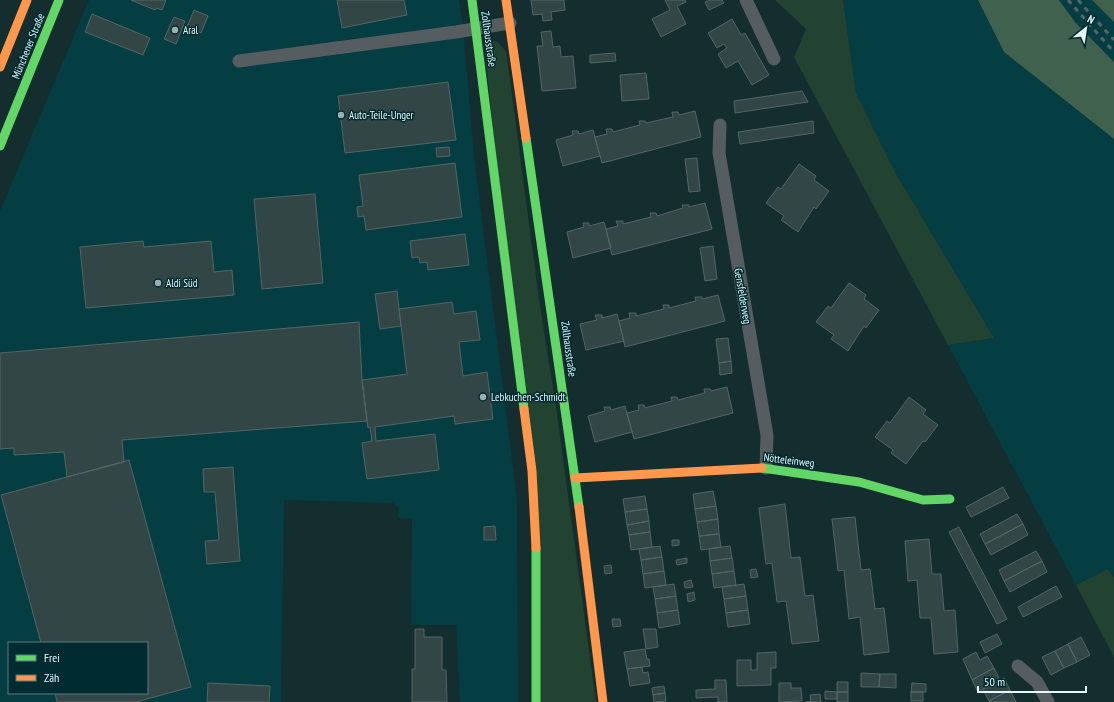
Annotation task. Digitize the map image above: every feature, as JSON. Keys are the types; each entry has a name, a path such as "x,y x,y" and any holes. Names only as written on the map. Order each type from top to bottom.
{"main road":[{"name":"Münchener Straße","path":"0,67 27,0"},
{"name":"Münchener Straße","path":"0,146 59,0"},
{"name":"Zollhausstraße","path":"472,0 532,471 536,541 536,702"},
{"name":"Zollhausstraße","path":"506,0 575,478 603,702"},
{"name":"Nötteleinweg","path":"575,478 766,468 859,482 923,500 950,499"}],"street":[{"path":"746,0 774,59"},
{"path":"239,61 476,29 510,23"},
{"name":"Gensfelderweg","path":"720,125 719,153 767,436 766,468"},
{"path":"1018,666 1037,682 1048,702"}],"shaded area":[{"path":"89,0 459,0 463,27 474,156 517,500 518,702 460,702 456,625 411,625 412,519 398,518 399,508 393,503 284,500 281,702 0,702 0,211"},
{"path":"843,0 978,0 1004,52 1114,139 1114,577 1107,569 1076,585 948,345 994,338 895,172 856,93"},
{"path":"1059,0 1092,0 1114,22 1114,62 1075,22"}],"green space":[{"path":"775,0 843,0 856,93 895,172 994,338 948,345 794,57 806,29"},
{"path":"978,0 1059,0 1075,22 1114,62 1114,139 1004,52"},
{"path":"1092,0 1114,0 1114,22"},
{"path":"489,40 497,42 506,51 540,306 556,407 596,702 538,702 537,541 484,42"},
{"path":"1107,569 1114,577 1114,657 1076,585"}],"building":[{"name":"Aral","path":"131,0 166,0 162,10 156,8 155,10"},
{"path":"337,0 404,0 407,15 342,28"},
{"path":"531,0 564,0 565,10 551,12 552,20 543,21 542,14 533,15"},
{"path":"665,0 685,0 686,2 677,6 686,24 661,37 652,19 670,10"},
{"path":"710,0 722,0 724,3 709,10 705,2"},
{"path":"194,10 208,16 201,33 187,27"},
{"path":"92,14 150,38 143,55 85,32"},
{"name":"Aral","path":"174,17 185,21 176,44 164,39"},
{"path":"732,19 741,35 745,33 769,75 752,85 738,61 726,68 718,54 727,48 724,44 717,48 708,33"},
{"path":"551,31 553,47 560,46 561,57 573,56 576,88 542,91 537,46 543,46 541,32"},
{"path":"615,53 616,61 590,63 590,55"},
{"path":"646,73 649,99 622,101 620,75"},
{"path":"448,82 456,140 345,153 338,96"},
{"path":"802,91 808,102 735,113 734,101"},
{"path":"695,111 701,137 602,163 595,137 607,134 606,129 612,129 613,132 640,125 639,121 645,121 646,123 673,117 672,112 678,112 679,115"},
{"path":"813,121 814,133 740,144 738,132"},
{"path":"593,130 600,156 563,166 556,140 573,135 572,131 578,131 579,134"},
{"path":"449,147 450,156 437,157 436,148"},
{"path":"697,158 700,191 689,192 685,159"},
{"path":"455,163 462,217 366,230 364,216 358,217 357,207 363,206 359,175"},
{"path":"799,164 816,176 814,180 829,191 816,209 814,207 798,232 781,220 784,216 766,203 778,187 781,189"},
{"path":"315,194 323,283 262,289 254,199"},
{"path":"705,203 712,229 612,255 606,229 618,226 616,221 623,221 623,224 651,217 650,213 656,213 657,216 683,208 682,205 689,205 689,207"},
{"path":"604,222 611,248 573,258 567,232 584,227 583,223 589,223 589,226"},
{"path":"465,234 469,265 428,270 427,262 420,263 419,257 412,258 410,241"},
{"name":"Aldi Süd","path":"143,241 144,247 211,241 214,272 232,270 234,295 86,308 80,247"},
{"path":"713,246 717,279 705,281 700,248"},
{"path":"849,283 866,295 864,299 879,310 866,328 864,326 848,351 831,339 834,335 816,322 828,306 831,308"},
{"path":"397,291 401,326 380,329 375,294"},
{"path":"718,295 725,321 625,347 619,321 630,318 629,313 636,313 636,316 664,309 663,305 669,305 669,308 696,301 695,297 702,297 702,299"},
{"path":"452,302 454,314 476,311 480,340 459,342 463,376 487,372 493,419 455,424 454,416 375,427 376,441 435,434 439,470 367,479 362,443 372,441 370,427 368,428 362,380 407,374 399,309"},
{"path":"617,314 624,341 586,350 580,324 597,320 595,315 602,315 602,318"},
{"path":"359,322 362,380 367,421 122,440 124,462 67,477 64,452 14,455 14,448 0,449 0,353"},
{"path":"728,338 731,361 719,363 716,339"},
{"path":"731,361 732,373 720,375 719,363"},
{"path":"727,387 733,413 634,439 627,413 639,410 638,405 644,405 645,408 672,401 671,397 677,397 678,400 705,393 704,389 710,389 711,391"},
{"path":"909,397 926,410 923,414 938,425 925,442 923,441 906,464 891,453 893,450 875,437 887,421 890,423"},
{"path":"625,406 632,432 595,442 588,416 605,411 604,407 610,407 611,410"},
{"path":"129,460 191,687 136,702 57,702 55,694 148,694 148,642 41,642 1,495"},
{"path":"233,467 240,561 207,564 205,541 219,540 215,492 204,492 203,469"},
{"path":"1003,487 1009,498 971,517 966,507"},
{"path":"713,491 716,506 695,509 693,494"},
{"path":"645,496 647,509 625,512 623,499"},
{"path":"785,504 791,558 800,557 805,596 813,595 819,641 792,644 786,601 777,602 772,563 766,564 759,508"},
{"path":"716,506 718,519 697,522 695,509"},
{"path":"647,509 649,521 627,525 625,512"},
{"path":"1017,514 1023,524 985,544 980,534"},
{"path":"855,517 861,570 870,569 875,609 884,608 889,652 864,655 860,617 849,619 844,570 838,571 832,519"},
{"path":"718,519 719,534 699,536 697,522"},
{"path":"649,521 650,532 629,535 627,525"},
{"path":"1023,524 1028,535 991,555 985,544"},
{"path":"495,526 496,540 484,540 484,527"},
{"path":"959,527 1007,619 997,624 949,532"},
{"path":"650,532 652,547 631,550 629,535"},
{"path":"719,534 721,547 701,550 699,536"},
{"path":"929,539 932,574 941,574 944,611 955,610 958,652 934,654 931,618 920,618 917,580 908,581 905,541"},
{"path":"672,540 679,540 679,545 672,546"},
{"path":"660,546 662,557 641,560 639,549"},
{"path":"730,546 732,558 710,561 709,549"},
{"path":"1036,551 1042,561 1004,581 999,570"},
{"path":"662,557 664,571 643,574 641,560"},
{"path":"687,558 687,563 677,565 676,560"},
{"path":"732,558 734,571 712,574 710,561"},
{"path":"1042,561 1047,572 1010,592 1004,581"},
{"path":"611,565 612,573 605,574 604,566"},
{"path":"756,569 758,577 751,578 750,570"},
{"path":"664,571 666,585 645,588 643,574"},
{"path":"734,571 736,585 714,588 712,574"},
{"path":"691,580 693,587 685,588 684,582"},
{"path":"674,584 676,596 655,599 653,587"},
{"path":"744,584 746,596 724,599 722,587"},
{"path":"1056,586 1062,597 1023,617 1018,607"},
{"path":"694,592 695,600 688,602 687,594"},
{"path":"676,596 678,610 657,613 655,599"},
{"path":"746,596 748,610 726,613 724,599"},
{"path":"678,610 680,624 659,628 657,613"},
{"path":"748,610 750,624 728,627 726,613"},
{"path":"612,619 620,619 621,626 613,627"},
{"path":"415,629 424,629 424,637 442,637 442,670 446,670 447,702 412,702 412,669 415,669"},
{"path":"643,629 656,629 658,647 646,649"},
{"path":"997,634 1002,644 985,653 980,642"},
{"path":"1081,637 1090,655 1077,662 1068,644"},
{"path":"1068,644 1077,662 1064,668 1055,651"},
{"path":"645,649 650,666 627,669 624,652"},
{"path":"1055,651 1064,668 1051,675 1042,657"},
{"path":"776,652 776,668 771,668 771,685 737,686 737,660 751,660 751,670 757,670 757,653"},
{"path":"976,652 980,660 987,656 994,668 972,680 963,659"},
{"path":"642,667 643,673 648,672 650,683 630,686 627,669"},
{"path":"994,668 1000,680 978,692 972,680"},
{"path":"861,673 880,674 879,687 861,687"},
{"path":"880,674 896,674 896,688 879,687"},
{"path":"1004,678 1010,690 989,701 983,689"},
{"path":"715,680 726,680 727,702 718,702 718,697 696,698 696,690 715,689"},
{"path":"837,682 848,682 848,692 837,692"},
{"path":"208,683 270,686 269,702 207,702"},
{"path":"779,683 791,683 791,688 801,688 802,701 779,702"},
{"path":"912,683 926,684 926,692 911,692"},
{"path":"664,686 665,693 653,695 652,688"},
{"path":"1010,690 1016,702 989,701"},
{"path":"825,691 837,692 837,699 825,699"},
{"path":"837,692 848,692 848,702 837,702"},
{"path":"911,692 923,692 923,701 911,701"},
{"path":"665,693 666,701 654,702 653,695"},
{"path":"820,694 821,702 806,702 811,701 810,695"}],"railway":[{"path":"1068,0 1114,52"},
{"path":"1078,0 1114,40"}],"traffic: fast":[{"path":"0,146 59,0"},
{"path":"472,0 524,409"},
{"path":"526,138 579,507"},
{"path":"762,468 859,482 923,500 950,499"},
{"path":"536,548 536,702"}],"traffic: slow":[{"path":"0,67 27,0"},
{"path":"506,0 526,138"},
{"path":"524,409 532,471 536,548"},
{"path":"575,478 762,468"},
{"path":"579,507 603,702"}],"place":[{"name":"Aral","path":"175,30"},
{"name":"Auto-Teile-Unger","path":"341,115"},
{"name":"Aldi Süd","path":"158,283"},
{"name":"Lebkuchen-Schmidt","path":"483,397"}]}
